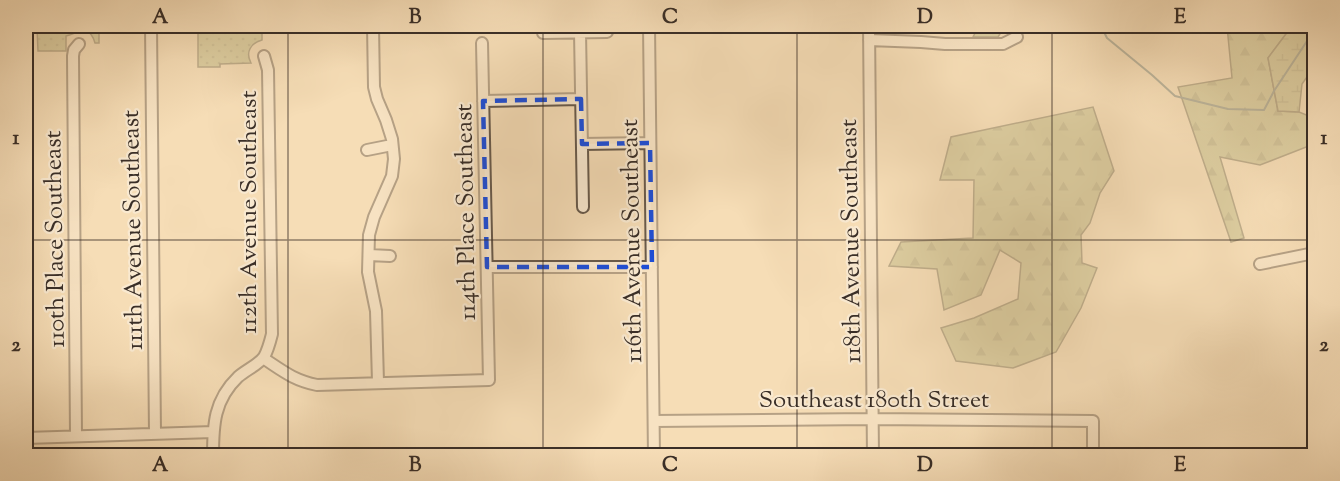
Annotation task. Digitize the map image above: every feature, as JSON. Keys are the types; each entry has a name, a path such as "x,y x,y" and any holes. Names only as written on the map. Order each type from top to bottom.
{"street":[{"name":"111th Avenue Southeast","path":"151,26 155,433"},
{"path":"263,358 301,382 317,385 378,382 376,311 368,272 369,235 374,217 392,176 394,159 386,120 374,87 373,26"},
{"name":"116th Avenue Southeast","path":"649,26 654,456"},
{"name":"118th Avenue Southeast","path":"869,26 873,456"},
{"path":"580,32 583,207"},
{"path":"543,33 607,32"},
{"path":"869,40 1003,44 1017,37"},
{"name":"114th Place Southeast","path":"378,382 489,380 482,43"},
{"name":"110th Place Southeast","path":"76,436 73,56 79,44"},
{"name":"112th Avenue Southeast","path":"213,456 216,410 224,393 237,378 263,358 272,334 268,70 264,56"},
{"path":"483,101 581,99"},
{"path":"582,144 650,143"},
{"path":"367,150 392,145"},
{"path":"1260,264 1314,253"},
{"path":"369,255 390,256"},
{"path":"487,267 652,267"},
{"name":"Southeast 180th Street","path":"654,421 873,419 1093,421 1094,456"},
{"path":"26,438 213,432"}],"highlighted area":[{"path":"581,99 582,144 650,143 652,267 487,267 483,101"}],"green space":[{"path":"99,26 99,43 95,43 90,33 83,31 66,36 66,51 38,51 37,28"},
{"path":"198,26 234,26 235,33 262,33 262,40 250,48 251,63 198,67"},
{"path":"979,26 1005,26 998,37 973,37"},
{"path":"1227,26 1292,26 1268,58 1278,111 1299,112 1314,118 1314,144 1260,165 1220,157 1244,238 1231,242 1178,87 1232,78"},
{"path":"1292,26 1314,26 1314,67 1302,84 1299,112 1278,111 1268,58"},
{"path":"1093,107 1114,171 1100,193 1090,223 1081,235 1082,263 1097,268 1081,308 1056,352 1013,368 956,361 941,328 974,318 1018,299 1021,263 1000,250 981,295 944,310 937,269 889,266 901,242 973,238 974,180 940,180 951,137"}],"waterway":[{"path":"1101,26 1107,38 1175,96 1228,109 1264,110 1274,91 1311,35 1314,34"}]}
